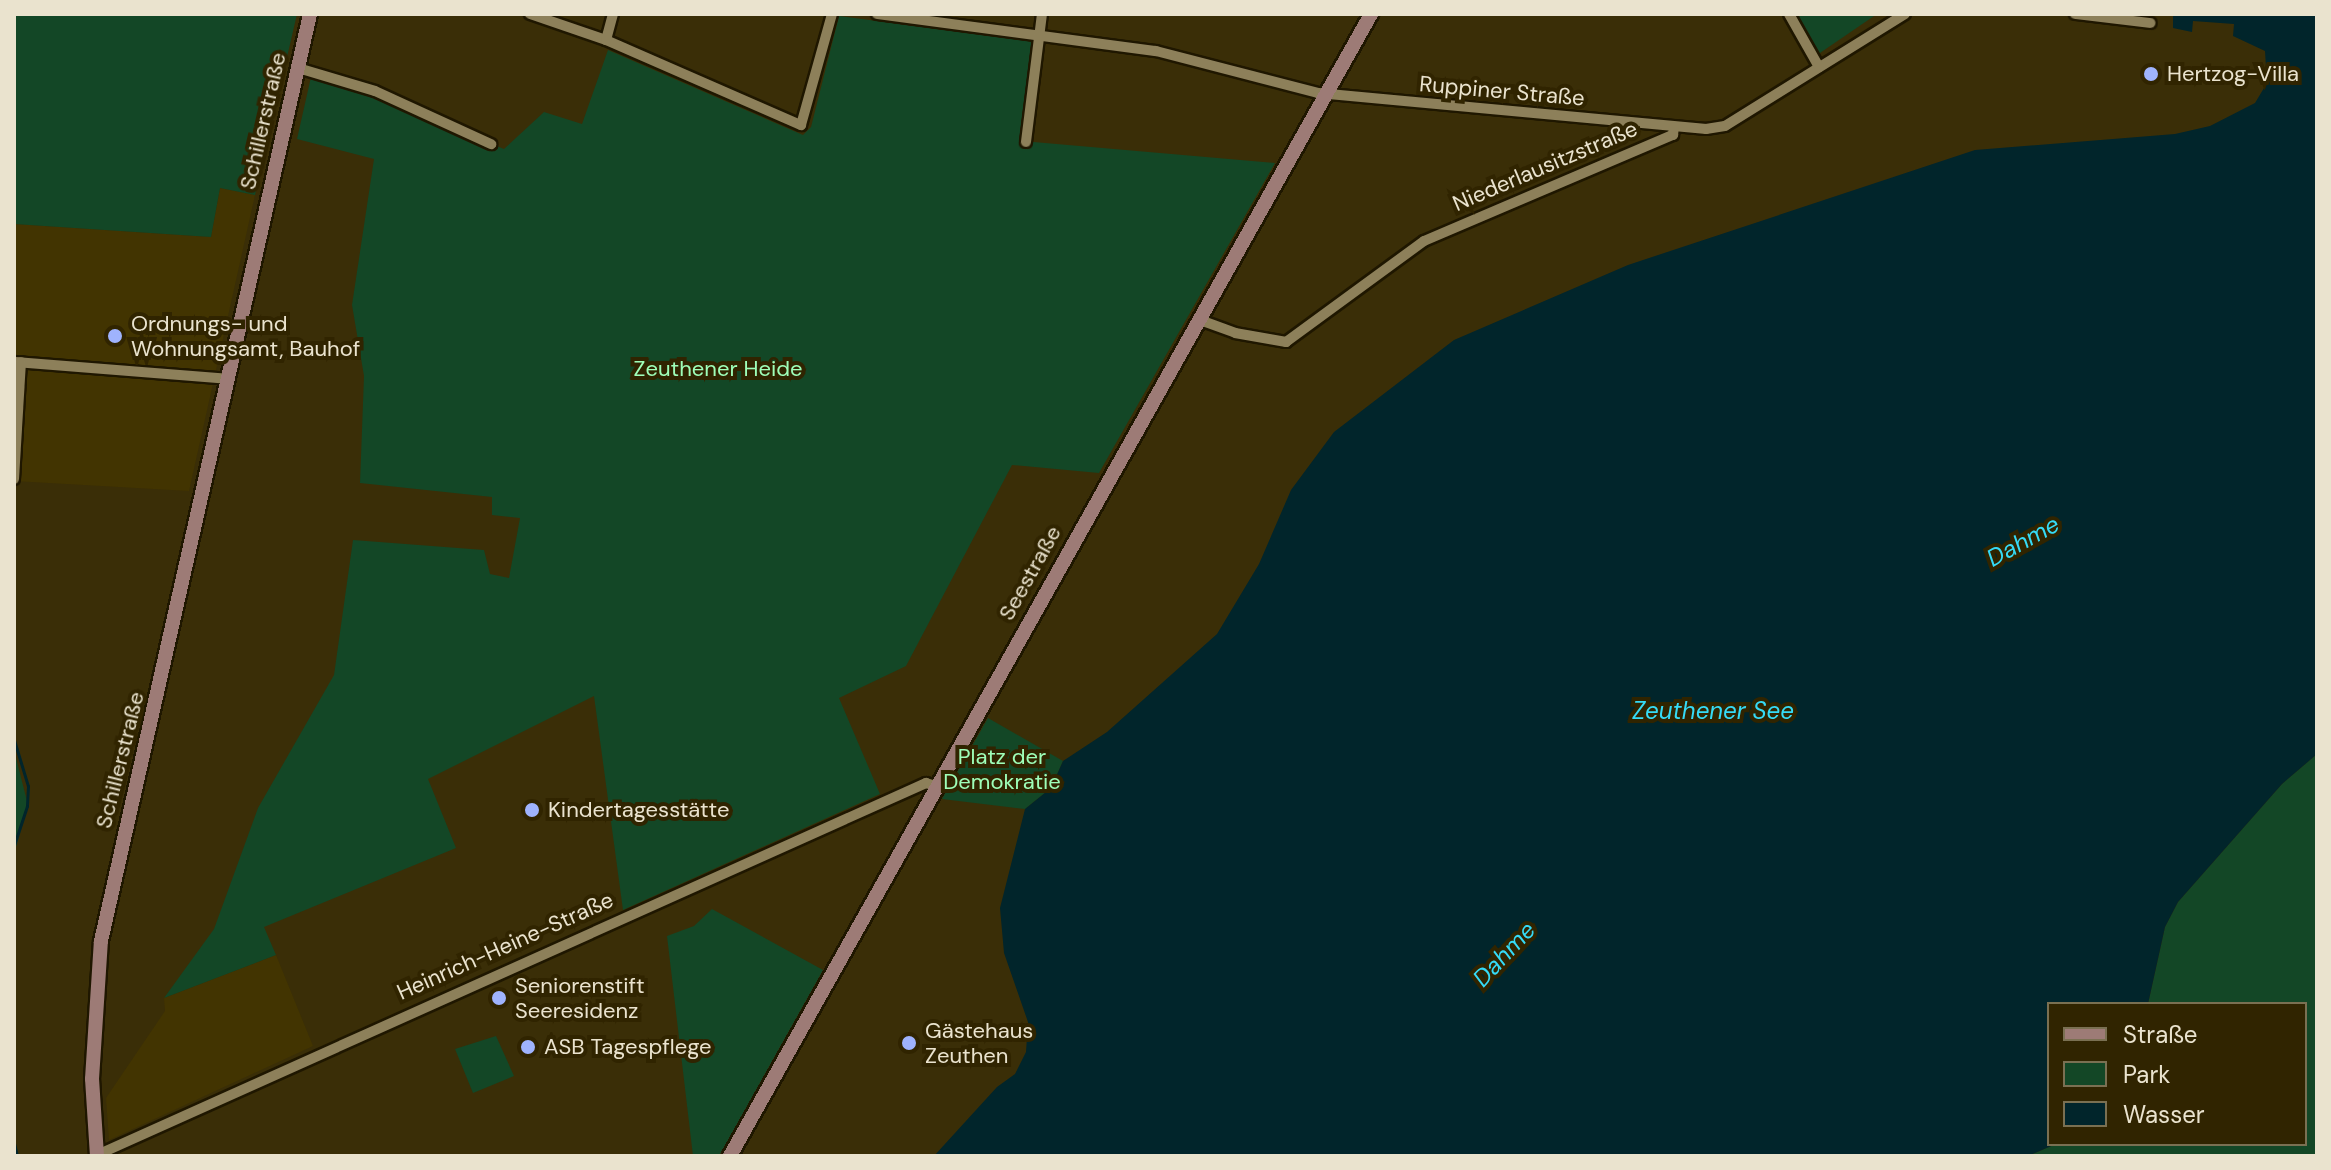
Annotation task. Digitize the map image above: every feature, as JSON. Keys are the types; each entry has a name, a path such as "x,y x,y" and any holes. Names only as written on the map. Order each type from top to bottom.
{"main road":[{"name":"Schillerstraße","path":"96,1156 92,1079 101,941 310,14"},
{"name":"Seestraße","path":"730,1156 1371,14"}],"street":[{"path":"530,14 606,40 801,125 832,14"},
{"path":"606,40 613,14"},
{"name":"Ruppiner Straße","path":"877,14 1156,51 1326,94 1674,127"},
{"path":"1026,142 1042,14"},
{"path":"1789,14 1819,67"},
{"path":"1674,127 1725,126 1905,14"},
{"path":"2075,14 2112,16 2150,23"},
{"path":"298,68 375,91 491,144"},
{"name":"Niederlausitzstraße","path":"1200,320 1235,333 1286,342 1424,241 1673,135 1674,127"},
{"path":"14,479 18,362 228,379"},
{"name":"Heinrich-Heine-Straße","path":"96,1156 926,783 936,786"}],"shaded area":[{"path":"220,188 255,195 189,491 14,481 14,224 211,237"},
{"path":"276,955 313,1046 109,1140 106,1098 165,1011 164,998"}],"green space":[{"path":"14,14 297,14 255,195 220,188 211,237 14,224"},
{"path":"1794,14 1877,14 1817,55"},
{"name":"Zeuthener Heide","path":"839,16 1036,42 1022,141 1275,163 1099,473 1012,465 906,666 839,698 880,794 623,910 594,696 428,779 456,848 264,927 276,955 164,998 214,929 258,808 334,675 353,540 484,550 490,574 509,578 520,518 492,515 492,497 360,483 364,376 352,305 374,159 297,139 311,77 362,91 504,149 544,112 582,124 608,50 803,135 811,127"},
{"name":"Platz der Demokratie","path":"988,718 1063,761 1051,788 1025,809 942,799"},
{"path":"14,750 28,805 14,854"},
{"path":"2317,754 2317,1156 2028,1156 2051,1146 2307,1146 2307,1002 2148,1002 2165,927 2178,902 2282,784"},
{"path":"712,909 823,970 719,1156 693,1156 667,936 694,926"},
{"path":"496,1036 514,1076 473,1093 455,1049"}],"water":[{"name":"Zeuthener See","path":"2173,14 2317,14 2317,754 2282,784 2178,902 2165,927 2148,1002 2047,1002 2047,1146 2051,1146 2028,1156 934,1156 997,1087 1015,1074 1026,1052 1028,1022 1004,953 1000,908 1025,809 1051,788 1063,761 1107,732 1217,634 1259,564 1291,490 1334,432 1454,340 1628,265 1975,150 2175,134 2210,126 2255,103 2267,83 2265,51 2233,36 2234,24 2193,21 2192,32 2173,28"}],"waterway":[{"path":"14,740 28,786 27,806 14,845"},
{"path":"14,1143 17,1156"}],"place":[{"name":"Hertzog-Villa","path":"2151,74"},
{"name":"Ordnungs- und Wohnungsamt, Bauhof","path":"115,336"},
{"name":"Kindertagesstätte","path":"532,810"},
{"name":"Seniorenstift Seeresidenz","path":"499,998"},
{"name":"Gästehaus Zeuthen","path":"909,1043"},
{"name":"ASB Tagespflege","path":"528,1047"}],"water label":[{"name":"Dahme","path":"2023,541"},
{"name":"Dahme","path":"1504,954"}]}
